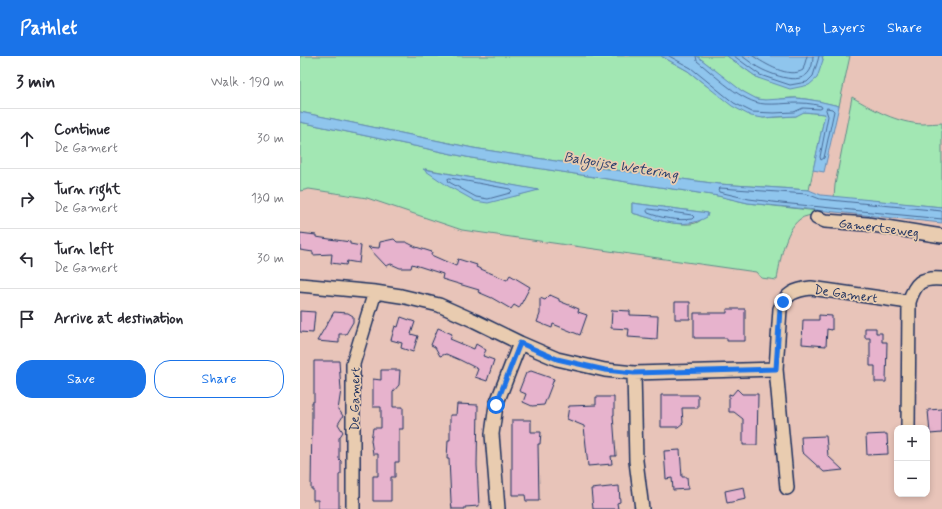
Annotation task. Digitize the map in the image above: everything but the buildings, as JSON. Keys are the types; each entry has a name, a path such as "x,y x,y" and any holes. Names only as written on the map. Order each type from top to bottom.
{"street":[{"name":"Gamertseweg","path":"817,218 825,221 867,224 942,236"},
{"path":"908,425 909,302 913,290 920,282 932,278 942,279"},
{"path":"300,285 375,292 401,296 439,305 557,359 605,370 634,373 776,369"},
{"name":"De Gamert","path":"787,488 776,369 780,309 783,302 790,294 799,289 811,288 909,302"},
{"name":"De Gamert","path":"353,509 353,364 375,292"},
{"path":"498,509 492,434 496,405 520,343"},
{"path":"634,373 636,461 642,509"}],"green space":[{"path":"300,56 661,56 688,71 707,86 763,118 796,116 803,112 825,114 809,190 719,184 600,168 473,148 300,112"},
{"path":"697,56 727,56 758,78 823,60 822,56 850,56 839,106 797,98 772,100 757,99 734,86"},
{"path":"852,97 877,111 904,121 923,124 942,123 942,207 834,197"},
{"path":"300,122 471,158 718,196 748,203 818,211 817,214 800,219 790,231 786,239 777,280 761,278 756,272 462,230 367,198 309,189 300,191","holes":["425,169 537,190 515,196","632,203 708,213 698,222 692,224 675,223 632,213"]}],"water":[{"path":"661,56 697,56 742,91 757,99 765,100 796,98 839,106 824,172 813,170 825,114 804,112 796,116 763,118 751,116 732,106 688,71"},
{"path":"727,56 822,56 823,60 817,78 809,85 790,89 758,78"},
{"path":"300,112 473,148 600,168 719,184 809,190 821,195 942,207 942,223 748,203 718,196 471,158 300,122"},
{"path":"423,169 539,190 488,203 475,201 448,186"},
{"path":"632,203 708,213 707,217 689,223 660,221 632,213"}],"route":[{"path":"496,405 520,343 557,359 605,370 634,373 776,369 780,309 783,302"}],"water label":[{"name":"Balgoijse Wetering","path":"621,165"}]}
